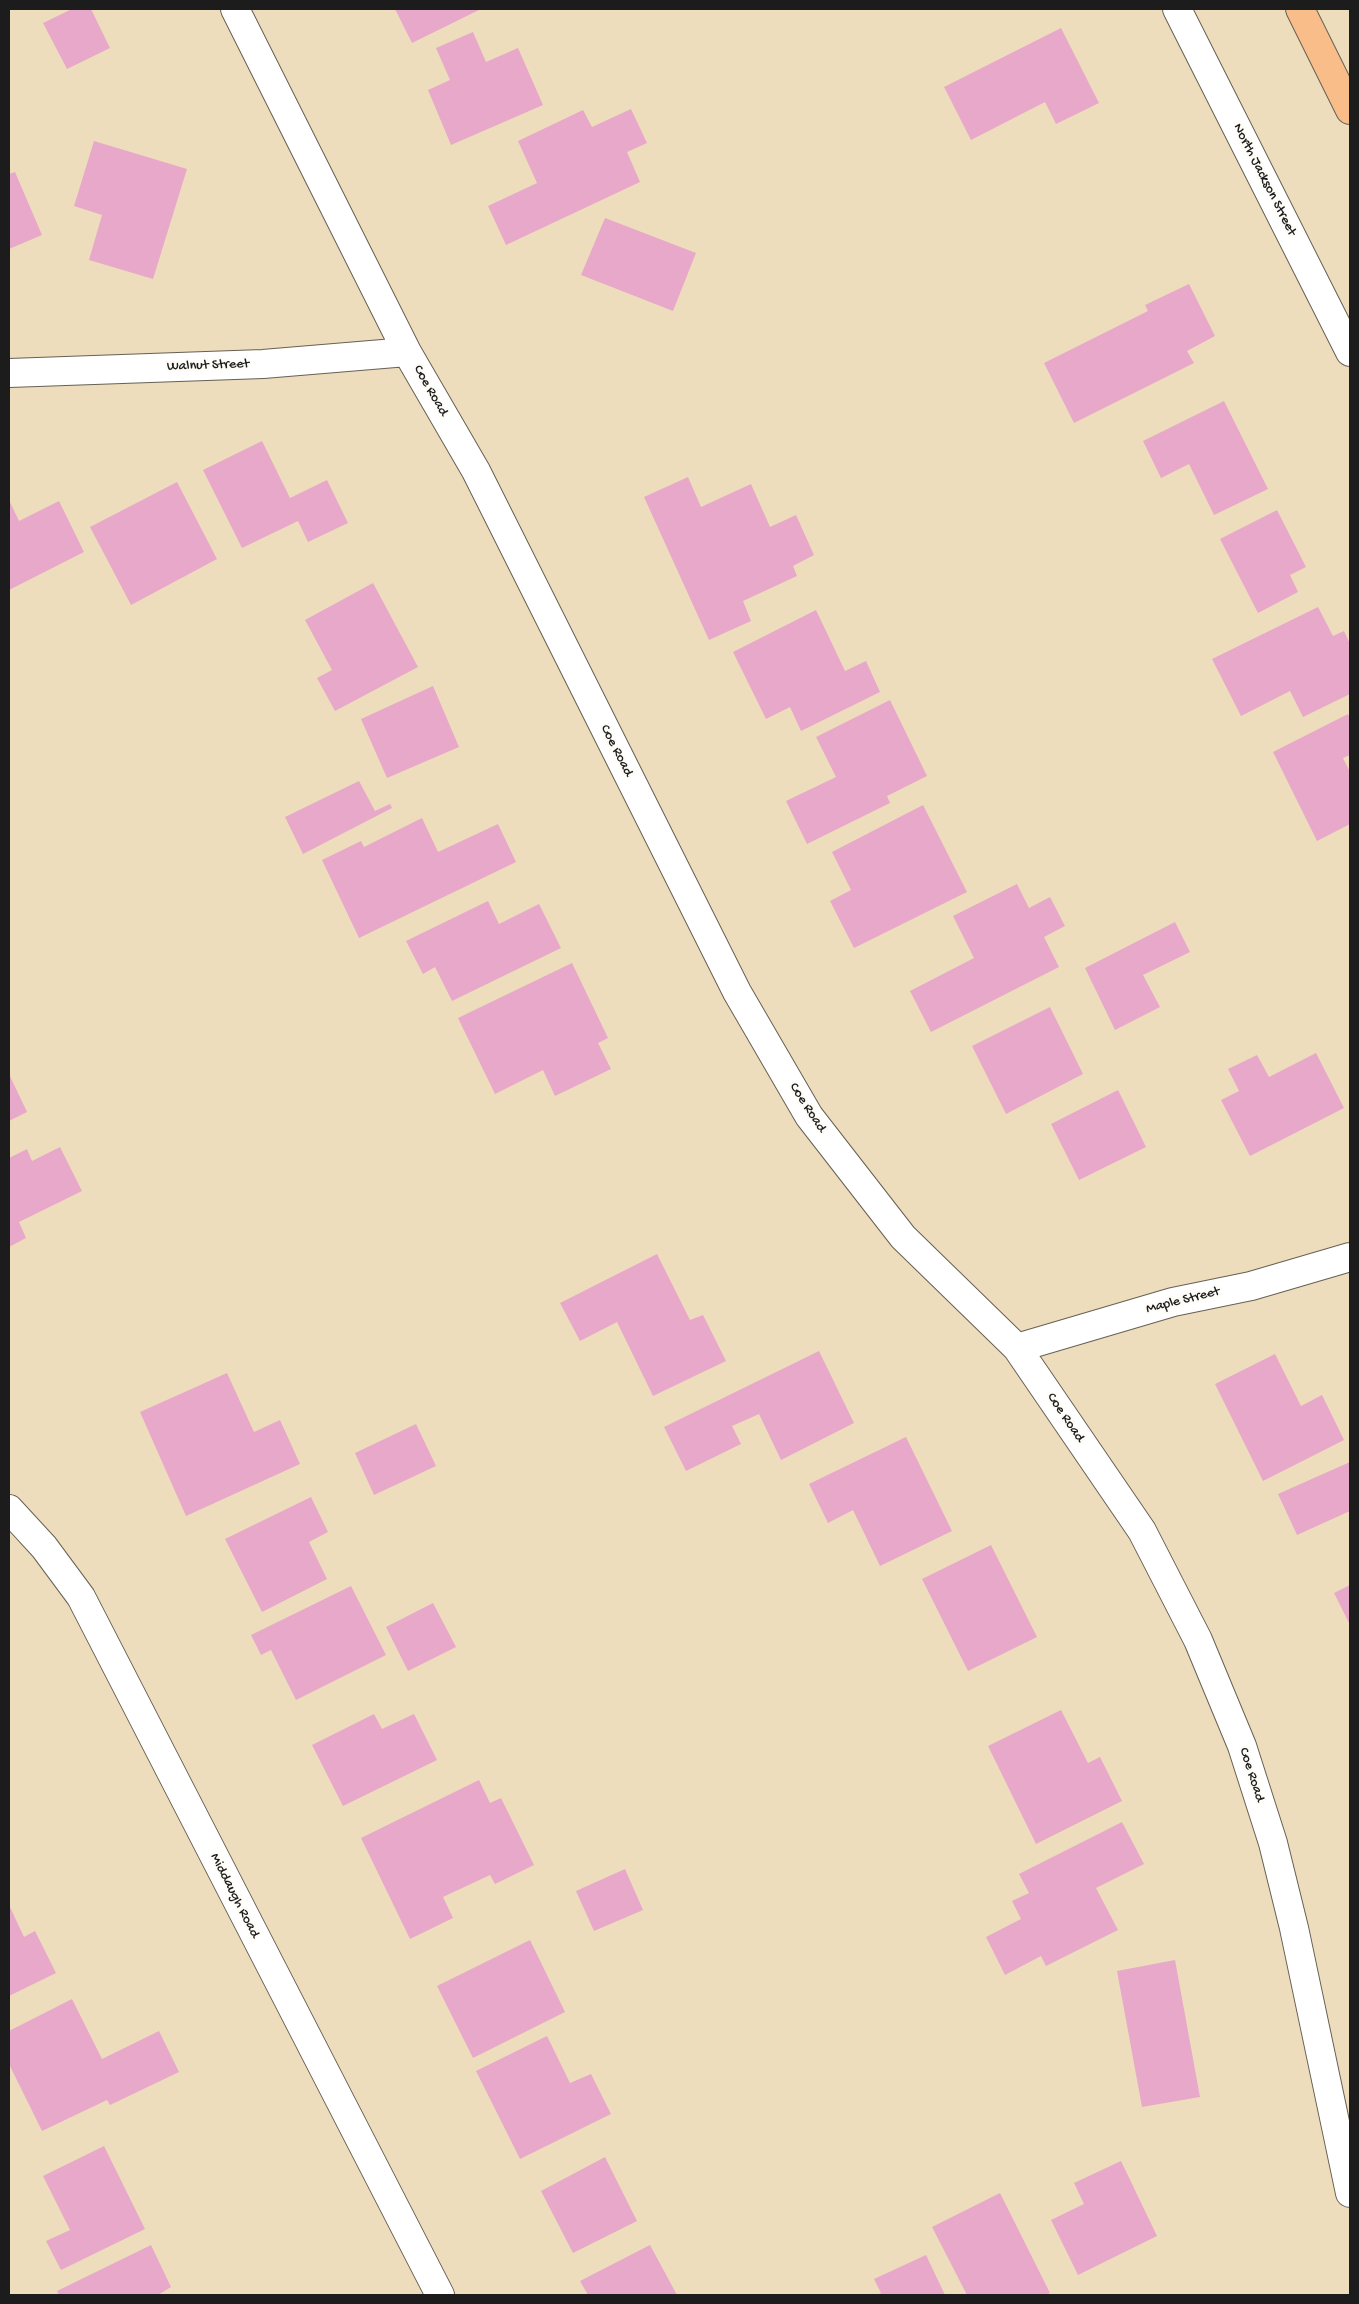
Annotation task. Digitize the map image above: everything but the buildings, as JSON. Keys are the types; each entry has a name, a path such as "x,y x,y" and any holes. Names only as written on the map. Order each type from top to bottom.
{"highway":[{"path":"1300,9 1350,110"}],"street":[{"name":"Coe Road","path":"235,9 406,352 476,471 737,992 809,1116 903,1237 1017,1348 1142,1531 1198,1640 1242,1746 1273,1843 1292,1918 1350,2193"},
{"name":"North Jackson Street","path":"1177,9 1350,352"},
{"name":"Walnut Street","path":"9,373 263,364 406,352"},
{"name":"Maple Street","path":"1017,1348 1173,1302 1251,1286 1350,1257"},
{"name":"Middaugh Road","path":"9,1509 44,1547 80,1597 440,2295"}]}
